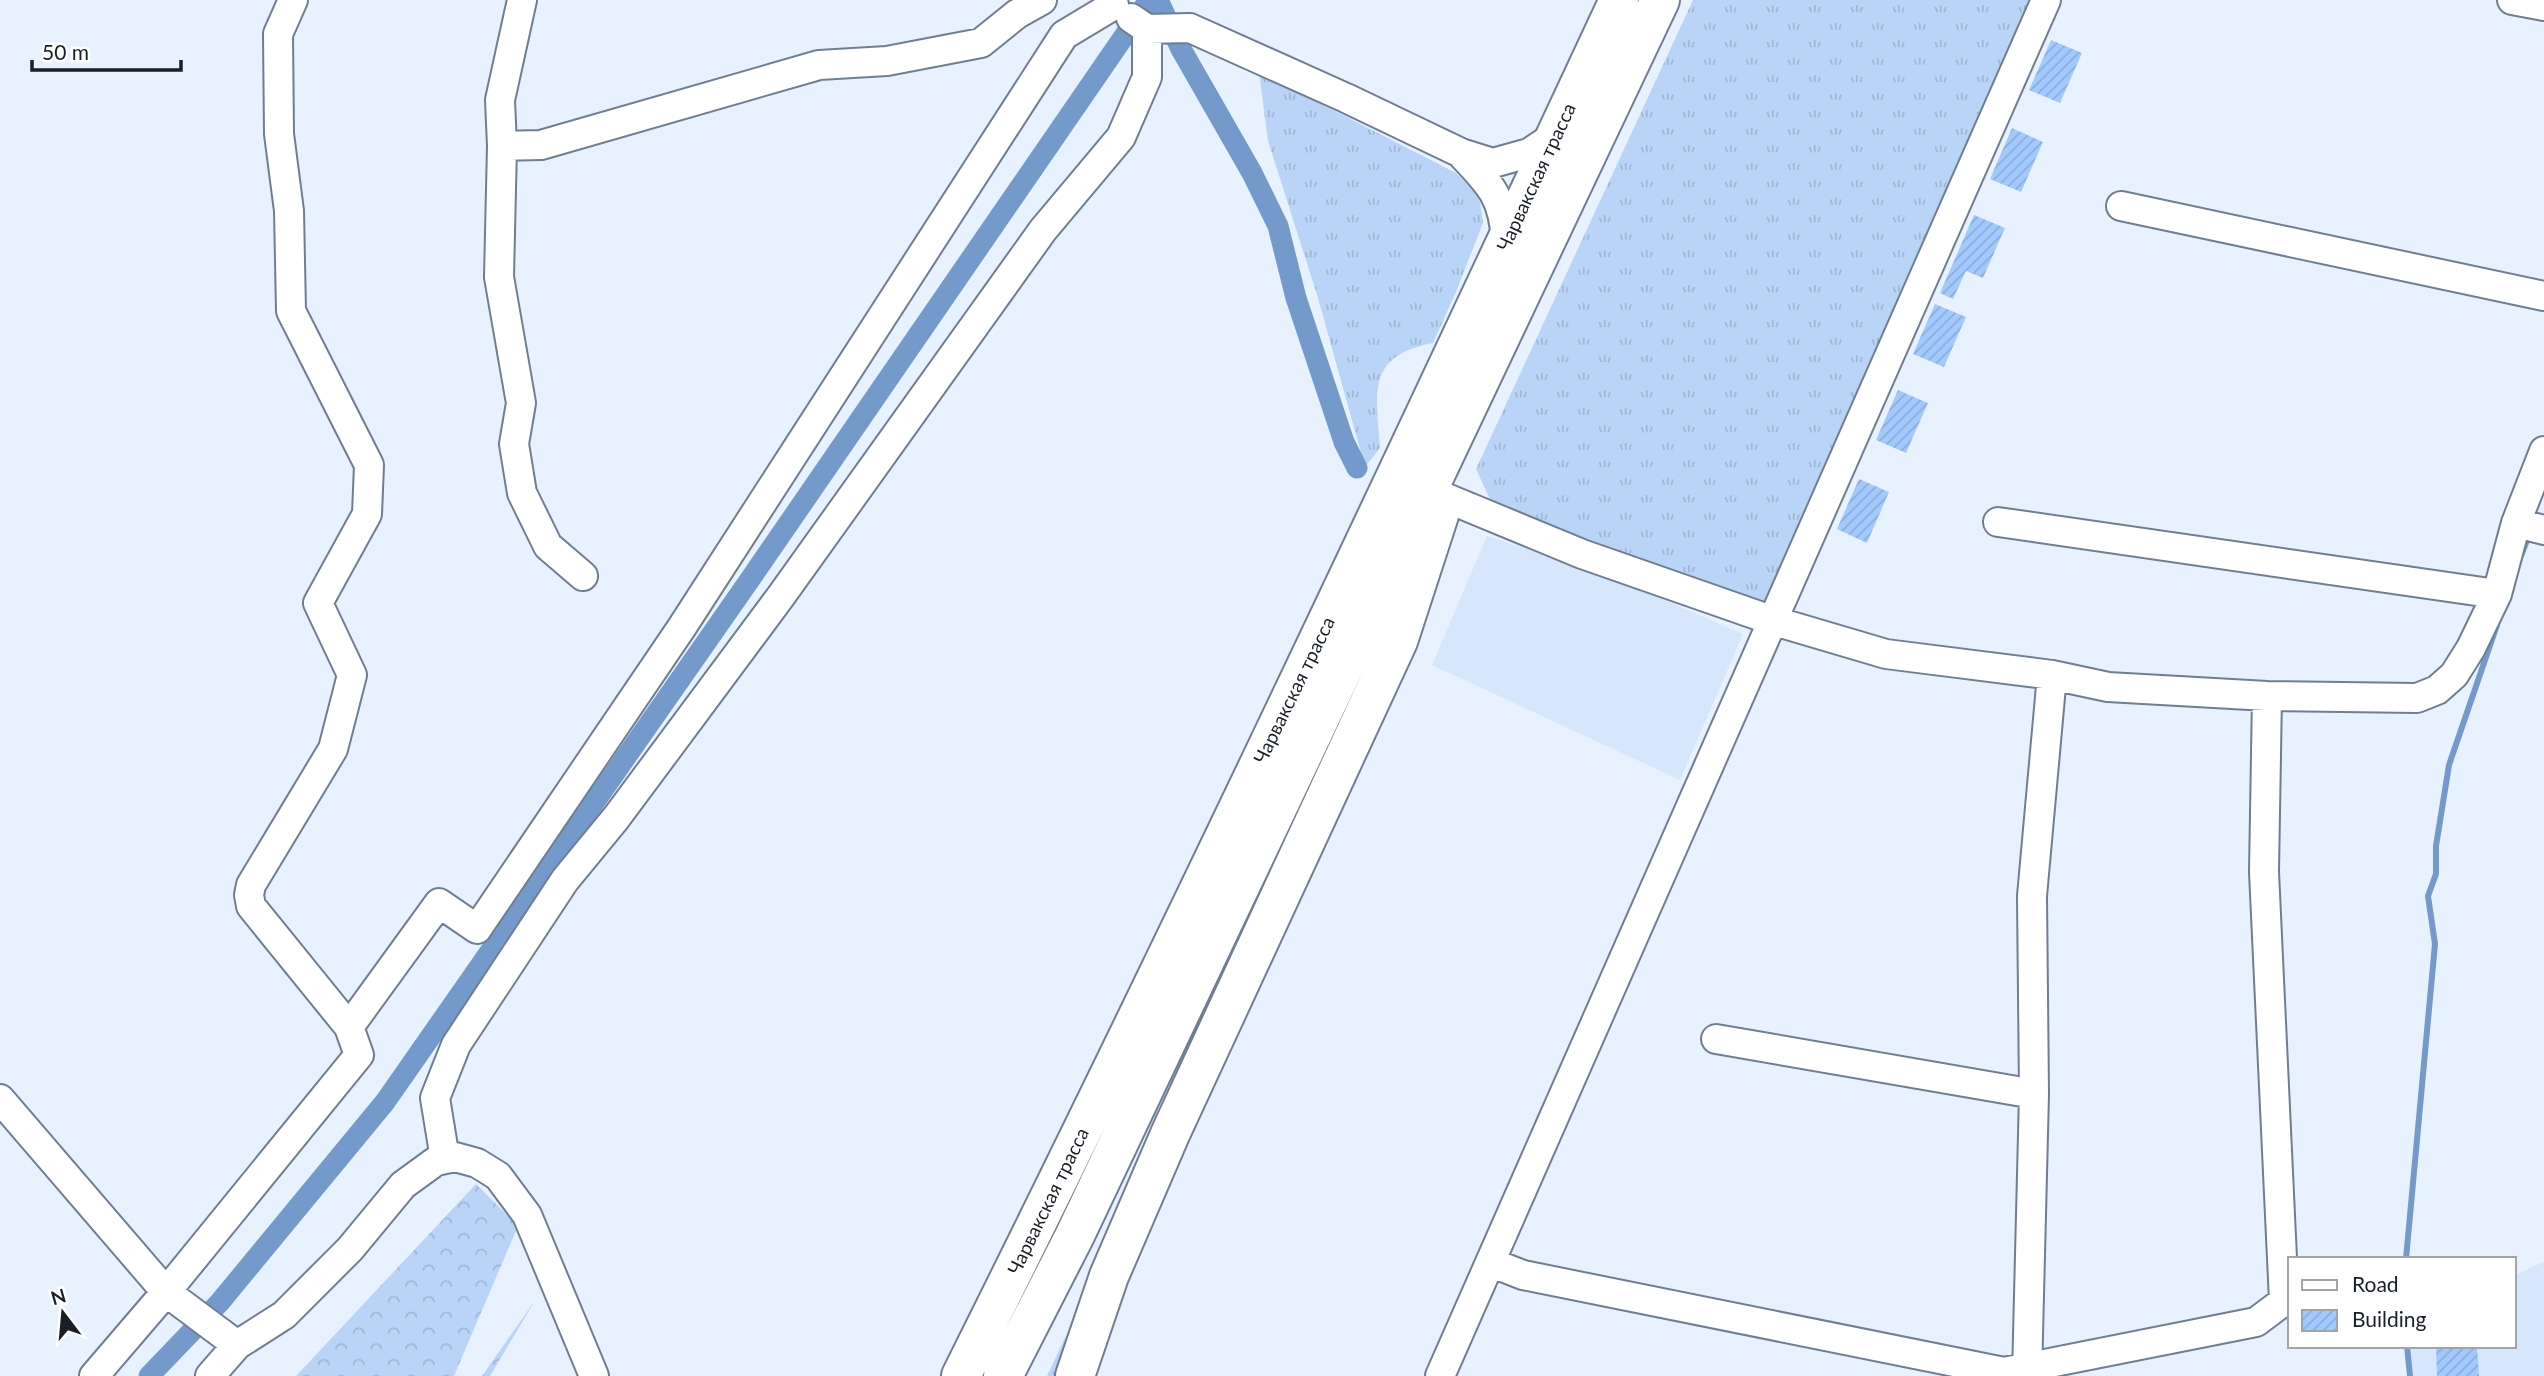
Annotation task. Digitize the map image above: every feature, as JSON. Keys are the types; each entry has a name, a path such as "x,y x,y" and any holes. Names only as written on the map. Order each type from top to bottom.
{"highway":[{"name":"Чарвакская трасса","path":"961,1376 1085,1126 1418,432 1619,0"},
{"name":"Чарвакская трасса","path":"1003,1376 1075,1235 1660,0"},
{"path":"1075,1376 1109,1276 1171,1132 1398,641 1444,497 1460,425"},
{"path":"1015,1376 1075,1235"}],"street":[{"path":"94,1376 176,1299 359,1055 349,1027 251,906 248,895 251,885 333,749 352,675 318,603 367,514 369,465 291,311 289,211 279,134 278,34 293,0"},
{"path":"522,0 500,100 502,146 499,277 521,403 514,444 522,493 548,546 583,576"},
{"path":"502,146 541,145 819,65 887,61 981,43 1017,14 1042,0"},
{"path":"1440,1376 2046,0"},
{"path":"2512,0 2544,6"},
{"path":"349,1027 439,902 477,929 682,627 1064,35 1113,2 1147,29 1190,28 1461,153 1493,163 1517,158 1550,139 1560,127"},
{"path":"445,1158 435,1098 456,1045 565,880 616,818 780,597 1043,230 1121,137 1147,77 1147,29"},
{"path":"1461,153 1489,183 1496,195 1504,218 1506,242"},
{"path":"2121,206 2544,296"},
{"path":"1444,497 1582,554 1771,620 1886,654 2052,675 2108,687 2267,696 2417,698 2437,690 2454,675 2471,648 2497,594 2516,523 2544,451"},
{"path":"1998,523 2497,594"},
{"path":"2516,523 2544,530"},
{"path":"2027,1372 2034,1094 2032,896 2052,675"},
{"path":"1490,1262 1523,1275 2004,1372 2027,1372 2256,1322 2284,1301 2264,872 2267,696"},
{"path":"1716,1039 2034,1094"},
{"path":"0,1099 176,1299 227,1338"},
{"path":"210,1376 227,1338 284,1315 350,1249 403,1185 436,1161 445,1158 467,1159 498,1176 527,1215 594,1376"}],"shaded area":[{"path":"1487,536 1602,573 1743,634 1680,780 1432,665"},
{"path":"2544,1262 2544,1376 2412,1376 2405,1348 2516,1348 2516,1274"}],"green space":[{"path":"1693,0 2029,0 1767,605 1494,508 1476,469"},
{"path":"1259,72 1456,173 1479,195 1483,223 1433,343 1411,349 1396,357 1386,367 1380,379 1377,410 1380,448 1365,467 1318,298 1268,141"},
{"path":"476,1184 518,1226 454,1376 296,1376"},
{"path":"1089,1287 1066,1376 1047,1376"},
{"path":"536,1299 490,1376 482,1376"}],"building":[{"path":"2051,40 2082,53 2060,103 2029,90"},
{"path":"2012,128 2043,142 2021,192 1990,179"},
{"path":"1974,215 2005,228 1983,278 1966,271 1953,299 1940,293"},
{"path":"1935,304 1966,317 1944,367 1913,354"},
{"path":"1898,390 1928,403 1906,453 1876,440"},
{"path":"1859,479 1889,492 1867,543 1837,529"},
{"path":"2436,1348 2477,1348 2479,1376 2437,1376"}],"waterway":[{"path":"149,1376 220,1302 385,1102 751,578 1149,0"},
{"path":"1158,0 1181,49 1252,173 1278,226 1296,298 1344,442 1357,468"},
{"path":"2521,556 2526,543"},
{"path":"2406,1257 2435,944 2428,896 2436,874 2436,846 2449,765 2497,625"},
{"path":"2407,1348 2410,1376"}]}
